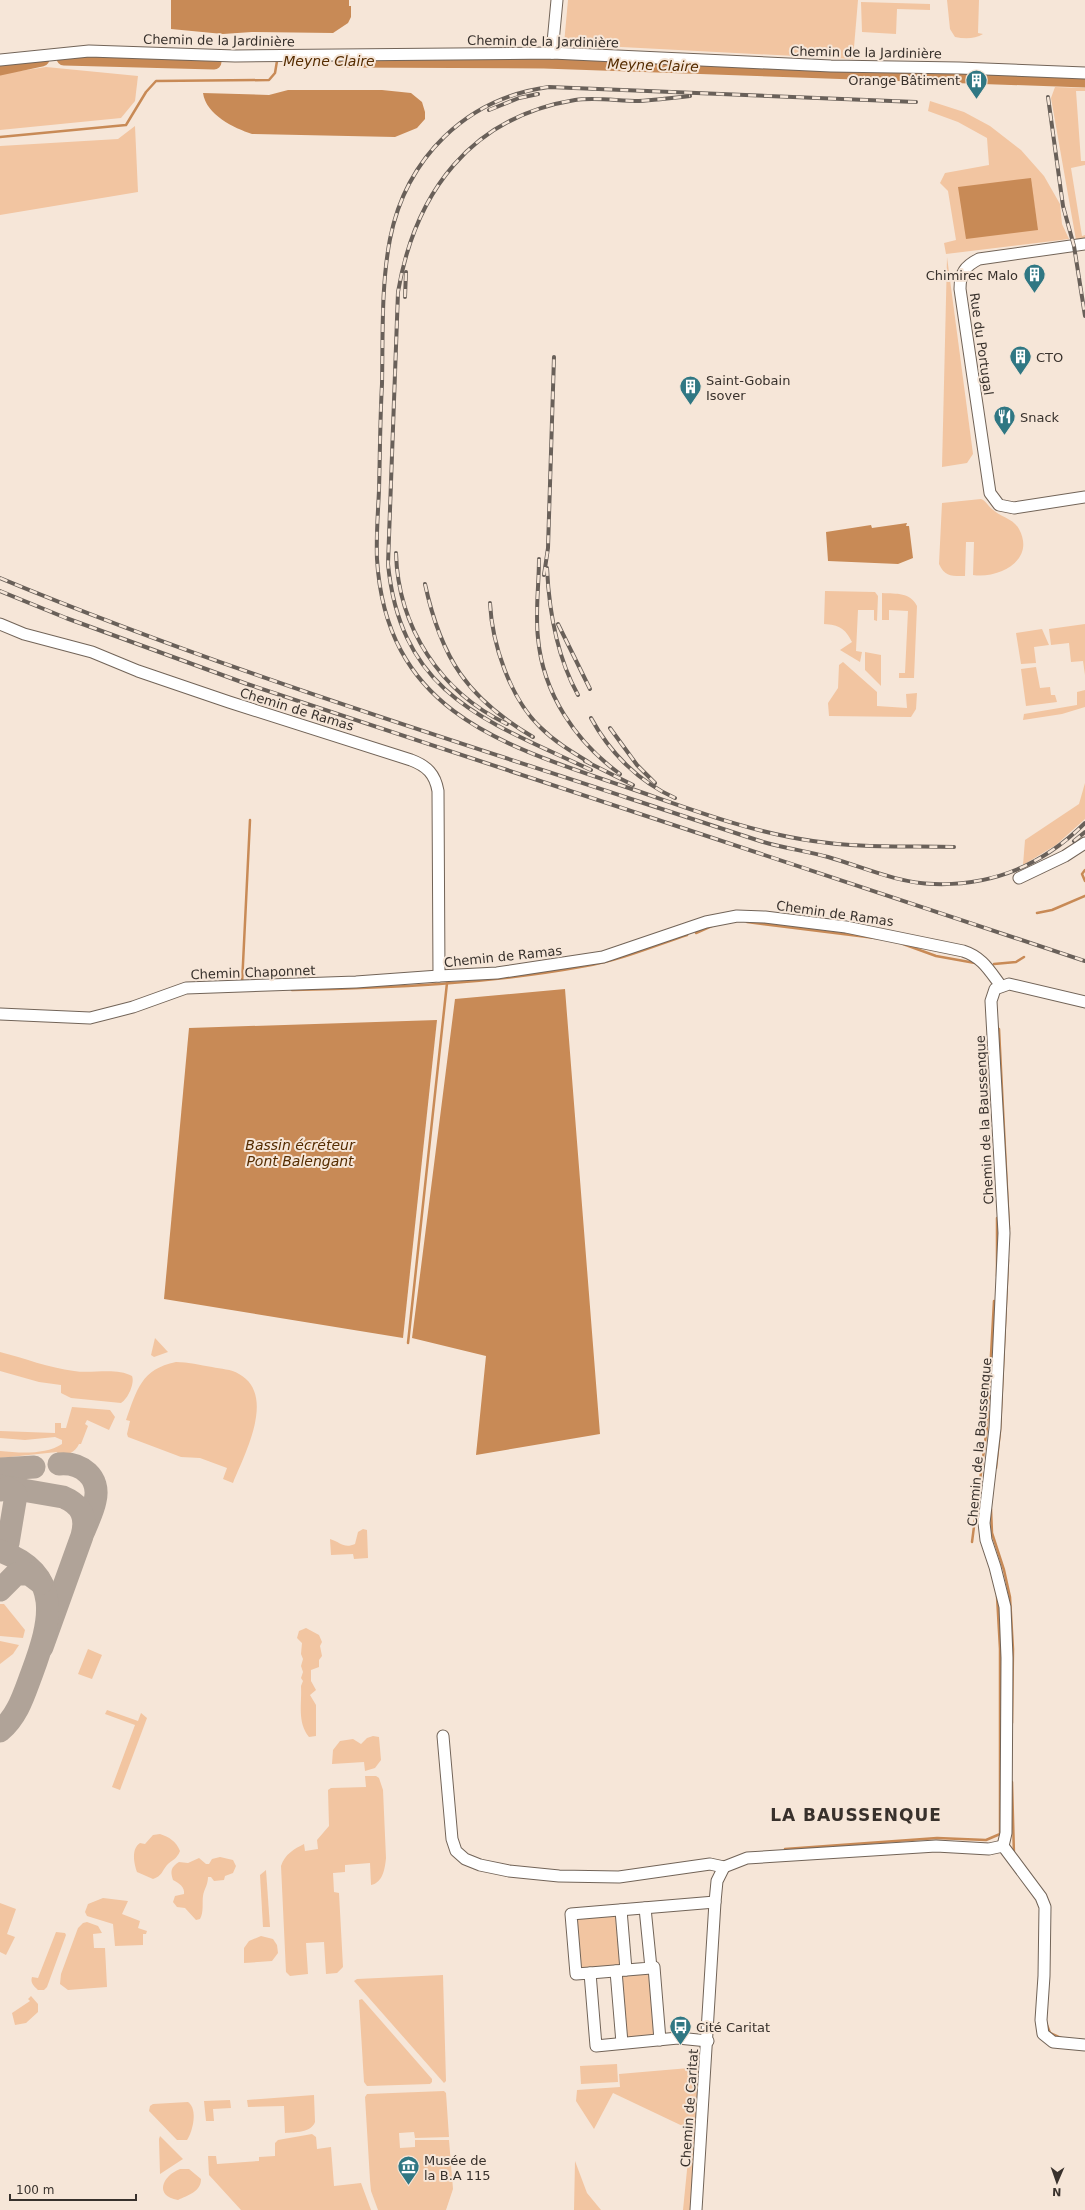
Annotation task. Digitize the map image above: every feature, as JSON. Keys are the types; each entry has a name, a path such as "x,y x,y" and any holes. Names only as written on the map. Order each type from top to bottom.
{"street":[{"path":"552,53 557,0"},
{"name":"Chemin de la Jardinière","path":"0,60 89,51 235,56 552,53 831,66 959,68 1085,73"},
{"name":"Rue du Portugal","path":"1085,244 979,259 969,264 963,270 960,283 990,493 999,505 1014,508 1085,497"},
{"name":"Chemin de Ramas","path":"0,624 24,634 92,652 138,671 229,702 411,760 428,768 434,776 438,791 439,976 497,973 603,957 706,922 737,916 765,917 846,926 962,950 974,955 984,962 1001,986"},
{"path":"1019,878 1065,856 1085,843"},
{"name":"Chemin Chaponnet","path":"0,1014 90,1018 133,1007 186,988 356,982 439,976"},
{"path":"1001,986 1009,984 1020,986 1067,999 1085,1002"},
{"name":"Chemin de la Baussenque","path":"1001,986 992,993 991,1001 1004,1233 996,1421 984,1523 986,1540 997,1572 1005,1607 1007,1658 1006,1825 1003,1846"},
{"path":"443,1736 452,1839 456,1851 465,1859 509,1871 589,1878 619,1877 710,1864 724,1867 733,1862 755,1858 936,1846 989,1849 1003,1846 1041,1897 1045,1907 1044,1976 1041,2020 1043,2034 1053,2042 1085,2045"},
{"name":"Chemin de Caritat","path":"696,2210 708,2041 715,1902 717,1881 724,1867"},
{"path":"660,2040 654,1967 576,1974 571,1914 715,1902"},
{"path":"645,1908 651,1968"},
{"path":"621,1910 622,2044"},
{"path":"590,1973 596,2046 678,2038 708,2041"}],"shaded area":[{"path":"568,0 858,0 853,59 564,44"},
{"path":"947,0 979,0 978,33 983,34 970,38 955,37 950,29"},
{"path":"861,2 930,4 930,10 897,9 896,34 862,32"},
{"path":"46,67 138,76 135,101 121,118 0,130 0,74"},
{"path":"1055,87 1085,88 1085,91 1076,91 1081,161 1085,161 1085,165 1071,168 1082,236 1085,235 1085,239 1076,240 1051,98"},
{"path":"930,101 964,112 990,126 1021,150 1044,176 1060,204 1062,224 1069,239 946,254 944,243 956,240 948,191 940,183 945,173 989,165 987,138 958,122 928,111"},
{"path":"135,126 138,192 0,215 0,146 118,139"},
{"path":"947,257 973,454 967,463 942,467"},
{"path":"981,499 995,512 1016,525 1023,540 1023,550 1019,558 1012,565 1003,570 994,574 973,575 974,542 966,542 965,576 946,574 939,564 942,503"},
{"path":"825,591 875,592 878,596 877,621 874,620 874,610 858,610 856,651 862,652 860,662 840,650 852,642 847,633 838,626 824,624"},
{"path":"882,593 907,596 914,601 917,606 914,678 899,678 899,673 905,673 908,611 889,610 889,620 882,620"},
{"path":"1085,624 1085,675 1083,661 1071,662 1069,643 1051,645 1049,629"},
{"path":"1042,629 1049,645 1034,647 1036,663 1021,664 1016,633"},
{"path":"865,652 881,655 881,686 865,670"},
{"path":"843,662 877,692 877,706 907,708 906,694 917,693 916,709 911,717 829,716 828,703 838,688 839,665"},
{"path":"1036,667 1040,688 1050,687 1051,695 1055,695 1057,702 1026,706 1021,669"},
{"path":"1085,690 1085,707 1062,714 1023,720 1024,714 1077,705 1077,692"},
{"path":"1085,783 1085,819 1056,845 1023,865 1025,840 1079,804"},
{"path":"155,1338 168,1352 154,1357 151,1355"},
{"path":"0,1352 65,1370 81,1372 111,1371 126,1373 132,1376 133,1383 128,1395 121,1403 71,1398 61,1393 61,1385 39,1382 0,1371"},
{"path":"176,1362 185,1362 233,1371 239,1374 250,1384 256,1396 257,1410 250,1442 233,1483 223,1479 227,1468 200,1458 181,1457 128,1437 127,1434 130,1421 126,1420 137,1390 142,1382 155,1370 164,1365"},
{"path":"72,1407 110,1410 115,1417 109,1430 87,1420 85,1424 88,1426 81,1444 79,1444 68,1454 58,1455 57,1452 0,1458 0,1451 24,1453 40,1452 55,1448 62,1444 62,1440 55,1437 25,1440 0,1438 0,1431 55,1433 55,1423 61,1423 61,1428 66,1428"},
{"path":"363,1529 367,1530 368,1558 354,1559 353,1554 331,1555 330,1539 348,1546 355,1544 358,1532"},
{"path":"0,1604 4,1604 25,1630 23,1638 0,1636"},
{"path":"306,1628 319,1635 322,1642 320,1646 322,1656 319,1660 319,1667 311,1670 311,1681 316,1690 310,1695 316,1705 316,1736 309,1737 305,1731 301,1719 301,1686 303,1681 301,1678 303,1672 301,1666 303,1659 301,1654 302,1643 297,1638 299,1631"},
{"path":"0,1641 19,1645 13,1654 0,1664"},
{"path":"88,1649 102,1655 92,1679 78,1674"},
{"path":"107,1710 138,1721 141,1713 147,1718 120,1790 112,1787 135,1725 105,1714"},
{"path":"373,1736 379,1737 381,1760 375,1768 365,1771 364,1762 332,1764 333,1750 340,1741 353,1739 361,1744 367,1738"},
{"path":"365,1776 376,1776 379,1778 383,1790 386,1858 383,1874 375,1884 371,1885 370,1863 345,1865 345,1872 333,1873 334,1892 339,1893 343,1967 337,1973 326,1974 324,1942 306,1943 308,1974 290,1976 286,1972 281,1866 287,1855 304,1844 305,1851 318,1849 317,1840 329,1826 328,1790 331,1788 366,1787"},
{"path":"160,1834 172,1840 180,1851 160,1875 153,1879 137,1872 134,1852 140,1843 145,1844 153,1835"},
{"path":"220,1857 233,1860 236,1866 233,1873 225,1876 224,1880 214,1881 211,1877 208,1877 203,1896 201,1916 200,1919 196,1920 185,1908 177,1907 173,1902 175,1896 184,1894 184,1889 173,1880 172,1870 179,1862 188,1863 199,1858 206,1864 209,1864 212,1859"},
{"path":"266,1870 270,1927 263,1927 260,1875"},
{"path":"103,1898 128,1901 122,1914 140,1921 138,1928 147,1931 146,1934 143,1934 143,1945 115,1946 113,1924 87,1916 85,1912 88,1904"},
{"path":"0,1903 16,1909 7,1934 15,1937 6,1955 0,1952"},
{"path":"616,1915 620,1966 581,1970 576,1918"},
{"path":"87,1922 98,1926 102,1933 93,1934 94,1948 105,1948 107,1987 68,1990 60,1984 61,1974 78,1928 83,1923"},
{"path":"56,1932 65,1933 66,1935 47,1987 44,1990 38,1990 32,1983 32,1977 38,1978"},
{"path":"261,1936 273,1939 277,1945 278,1953 272,1961 244,1963 244,1948 249,1941"},
{"path":"649,1971 654,2037 626,2040 620,1973"},
{"path":"443,1975 446,2081 444,2083 354,1981 357,1979"},
{"path":"31,1996 38,2004 38,2012 26,2023 15,2025 12,2013 30,2001 28,1999"},
{"path":"362,1999 432,2079 430,2084 367,2086 364,2082 359,2000"},
{"path":"617,2064 618,2082 581,2084 580,2066"},
{"path":"701,2067 691,2210 683,2210 691,2130 613,2093 594,2129 576,2101 577,2090 620,2087 619,2074"},
{"path":"444,2091 446,2093 449,2137 415,2138 414,2132 399,2133 400,2148 415,2147 415,2140 449,2140 453,2189 446,2210 378,2210 371,2191 365,2097 367,2094"},
{"path":"314,2095 315,2122 313,2126 302,2131 285,2133 284,2106 248,2107 247,2100"},
{"path":"230,2100 231,2108 213,2109 214,2121 206,2121 204,2101"},
{"path":"188,2102 193,2110 194,2120 187,2140 177,2140 149,2111 150,2106 153,2104"},
{"path":"312,2134 316,2137 317,2149 331,2147 334,2186 361,2183 371,2210 241,2210 209,2175 208,2156 216,2156 217,2164 259,2161 259,2157 275,2156 275,2143 278,2140"},
{"path":"160,2136 183,2159 160,2174 159,2139"},
{"path":"575,2161 587,2193 601,2210 574,2210"},
{"path":"180,2169 189,2169 201,2179 199,2187 196,2190 190,2195 178,2200 170,2198 163,2190 163,2186 169,2176"}],"water":[{"path":"171,0 349,0 349,6 351,6 351,17 348,23 333,33 252,32 223,34 171,29"},
{"path":"288,90 382,90 411,93 422,102 425,112 425,119 417,128 395,137 252,134 222,120 209,108 203,93 269,95"},
{"path":"1031,178 1038,230 966,239 958,187"},
{"path":"907,523 906,526 909,526 913,558 898,564 828,561 826,532 871,525 872,528"},
{"path":"565,989 600,1434 476,1455 486,1356 412,1338 455,999"},
{"name":"Bassin écréteur Pont Balengant","path":"437,1020 403,1338 164,1299 189,1028"}],"waterway":[{"name":"Meyne Claire","path":"64,58 214,62"},
{"name":"Meyne Claire","path":"0,68 42,59"},
{"name":"Meyne Claire","path":"342,60 544,61 1085,80"},
{"path":"0,137 126,125 146,92 156,81 269,80 275,73 277,61"},
{"path":"242,984 250,820"},
{"path":"1085,870 1082,874 1085,881"},
{"path":"1037,913 1052,910 1085,896"},
{"path":"747,922 875,938"},
{"path":"696,933 714,925"},
{"path":"292,990 439,984 550,972 612,960 687,935"},
{"path":"903,944 936,956 975,963"},
{"path":"994,964 1016,962 1024,957"},
{"path":"408,1343 447,983"},
{"path":"999,1029 1009,1229"},
{"path":"997,1218 997,1276"},
{"path":"996,1468 1000,1431 1008,1260"},
{"path":"972,1542 987,1427 994,1301"},
{"path":"991,1509 992,1533 1004,1570 1010,1597 1013,1649 1012,1723"},
{"path":"785,1849 937,1838 986,1840 1000,1834 1000,1649 997,1596"},
{"path":"1012,1782 1014,1855"},
{"path":"1047,2025 1050,2033 1061,2038"}],"taxiway":[{"path":"59,1464 67,1464 82,1468 92,1478 95,1485 96,1492 94,1505 84,1531"},
{"path":"0,1469 34,1467"},
{"path":"0,1486 63,1497 75,1504 82,1512 84,1523 82,1536 42,1647"},
{"path":"0,1490 8,1488 16,1495 8,1543 0,1550"},
{"path":"0,1551 21,1561 35,1573 43,1586 47,1602 47,1618 39,1654 16,1712 0,1731"},
{"path":"0,1590 16,1574 29,1574 41,1583"}],"railway":[{"path":"916,102 549,87 519,93 491,104 466,119 444,137 425,158 410,183 398,210 387,257 383,311 377,559 385,610 402,652 426,686 456,713 492,735 575,770 715,818 788,837 848,845 954,847"},
{"path":"489,110 519,98 538,94"},
{"path":"591,770 517,736 484,718 455,698 431,674 411,645 396,609 388,564 398,292 406,256 418,222 434,192 454,165 478,142 506,123 538,109 575,100 599,99 639,101 690,96"},
{"path":"1048,97 1063,206 1074,246 1085,316"},
{"path":"405,297 406,272"},
{"path":"544,575 548,548 554,357"},
{"path":"396,553 399,580 405,606 414,631 427,654 443,675 462,694 483,710 507,724"},
{"path":"539,559 537,628 541,659 547,678 564,715 576,732 589,747 620,774"},
{"path":"547,568 555,633 559,649 578,695"},
{"path":"0,578 155,639 312,694 760,841 828,857 893,878 920,883 956,884 997,876 1016,870 1035,861 1052,850 1085,823"},
{"path":"425,584 439,634 460,674 474,691 491,707 533,737"},
{"path":"0,591 66,618 247,684 1085,961"},
{"path":"490,603 494,636 504,670 520,701 529,715 540,727 564,746 590,763"},
{"path":"558,624 590,689"},
{"path":"591,718 607,743 627,765 649,784 675,798"},
{"path":"610,728 637,765 655,783"},
{"path":"585,761 633,785"},
{"path":"1074,841 1085,832"}],"place":[{"name":"Orange Bâtiment","path":"976,100"},
{"name":"Chimirec Malo","path":"1034,294"},
{"name":"CTO","path":"1021,376"},
{"name":"Saint-Gobain Isover","path":"691,406"},
{"name":"Snack","path":"1004,436"},
{"name":"Cité Caritat","path":"681,2046"},
{"name":"Musée de la B.A 115","path":"409,2186"}],"district":[{"name":"LA BAUSSENQUE","path":"856,1815"}]}
